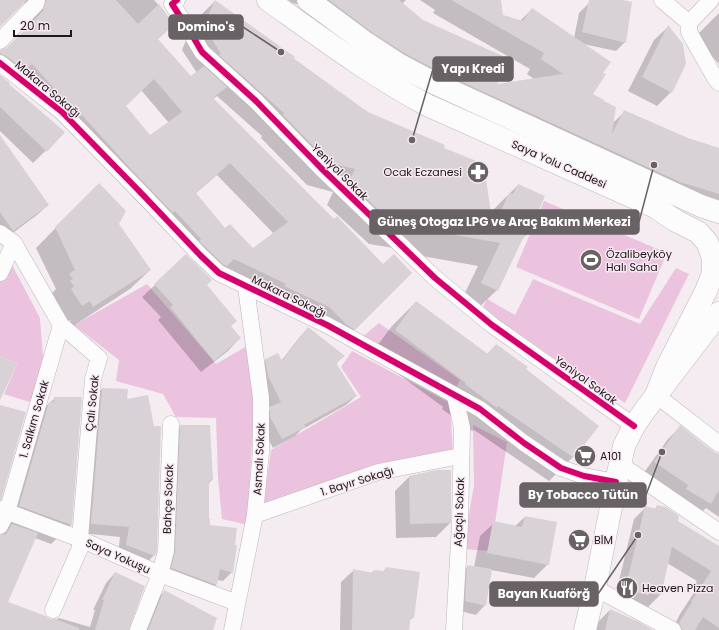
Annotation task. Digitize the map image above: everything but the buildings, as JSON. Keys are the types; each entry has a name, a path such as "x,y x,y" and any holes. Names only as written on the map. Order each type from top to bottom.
{"main road":[{"name":"Saya Yolu Caddesi","path":"268,0 357,63 396,88 427,105 655,207 698,232 707,242 714,258 713,274 706,291 667,367 656,395"},
{"name":"Saya Yolu Caddesi","path":"308,0 366,43 398,64 432,82 694,203 719,212"},
{"path":"585,630 624,446 634,426 656,395 719,313"}],"street":[{"path":"0,41 36,4 37,0"},
{"name":"Yeniyol Sokak","path":"177,0 172,4 202,52 256,101 321,168 435,278 492,325 634,426"},
{"path":"662,0 689,23 690,32 719,83"},
{"path":"689,23 711,0"},
{"name":"Makara Sokağı","path":"0,63 62,112 219,273 326,326 480,409 524,443 561,468 584,476 618,473 719,532"},
{"name":"Çalı Sokak","path":"0,233 14,243 61,325 99,358 93,379 80,539"},
{"path":"0,273 14,243"},
{"name":"Asmalı Sokak","path":"232,630 258,498 261,452 261,398 246,287"},
{"name":"1. Salkım Sokak","path":"0,526 61,325"},
{"path":"656,395 719,444"},
{"name":"Ağaçlı Sokak","path":"454,630 460,524 460,456 462,428 455,396"},
{"name":"Bahçe Sokak","path":"138,630 160,574 166,551 171,424"},
{"name":"1. Bayır Sokağı","path":"255,515 378,472 460,456"},
{"name":"Saya Yokuşu","path":"4,510 80,539 160,574 237,603"},
{"path":"52,610 80,548 80,539"},
{"path":"595,588 673,630"}],"shaded area":[{"name":"Özalibeyköy Halı Saha","path":"544,201 667,253 639,319 516,267"},
{"path":"11,263 40,318 44,368 30,402 4,394 17,364 0,356 0,282 6,268"},
{"path":"676,268 689,274 625,403 561,363 482,309 487,299 515,315 533,279 640,324"},
{"path":"147,284 216,364 247,346 254,399 248,525 222,519 218,477 216,418 176,417 163,394 116,381 119,360 74,325"},
{"path":"379,323 460,380 455,390 361,338"},
{"path":"352,351 450,403 453,454 263,507 271,450 361,397 341,367"},
{"path":"473,425 507,442 491,551 463,549 474,485"}],"cycle path":[{"path":"177,0 172,4 202,52 256,101 321,168 435,278 492,325 634,426"},
{"path":"0,63 62,112 219,273 327,325 480,409 524,443 561,468 584,476 616,482"}],"place":[{"name":"Domino's","path":"281,52"},
{"name":"Yapı Kredi","path":"412,140"},
{"name":"Güneş Otogaz LPG ve Araç Bakım Merkezi","path":"654,165"},
{"name":"Ocak Eczanesi","path":"478,172"},
{"name":"Özalibeyköy Halı Saha","path":"591,260"},
{"name":"By Tobacco Tütün","path":"662,452"},
{"name":"A101","path":"585,456"},
{"name":"Bayan Kuaförğ","path":"638,535"},
{"name":"BİM","path":"579,540"},
{"name":"Heaven Pizza","path":"627,588"}]}
